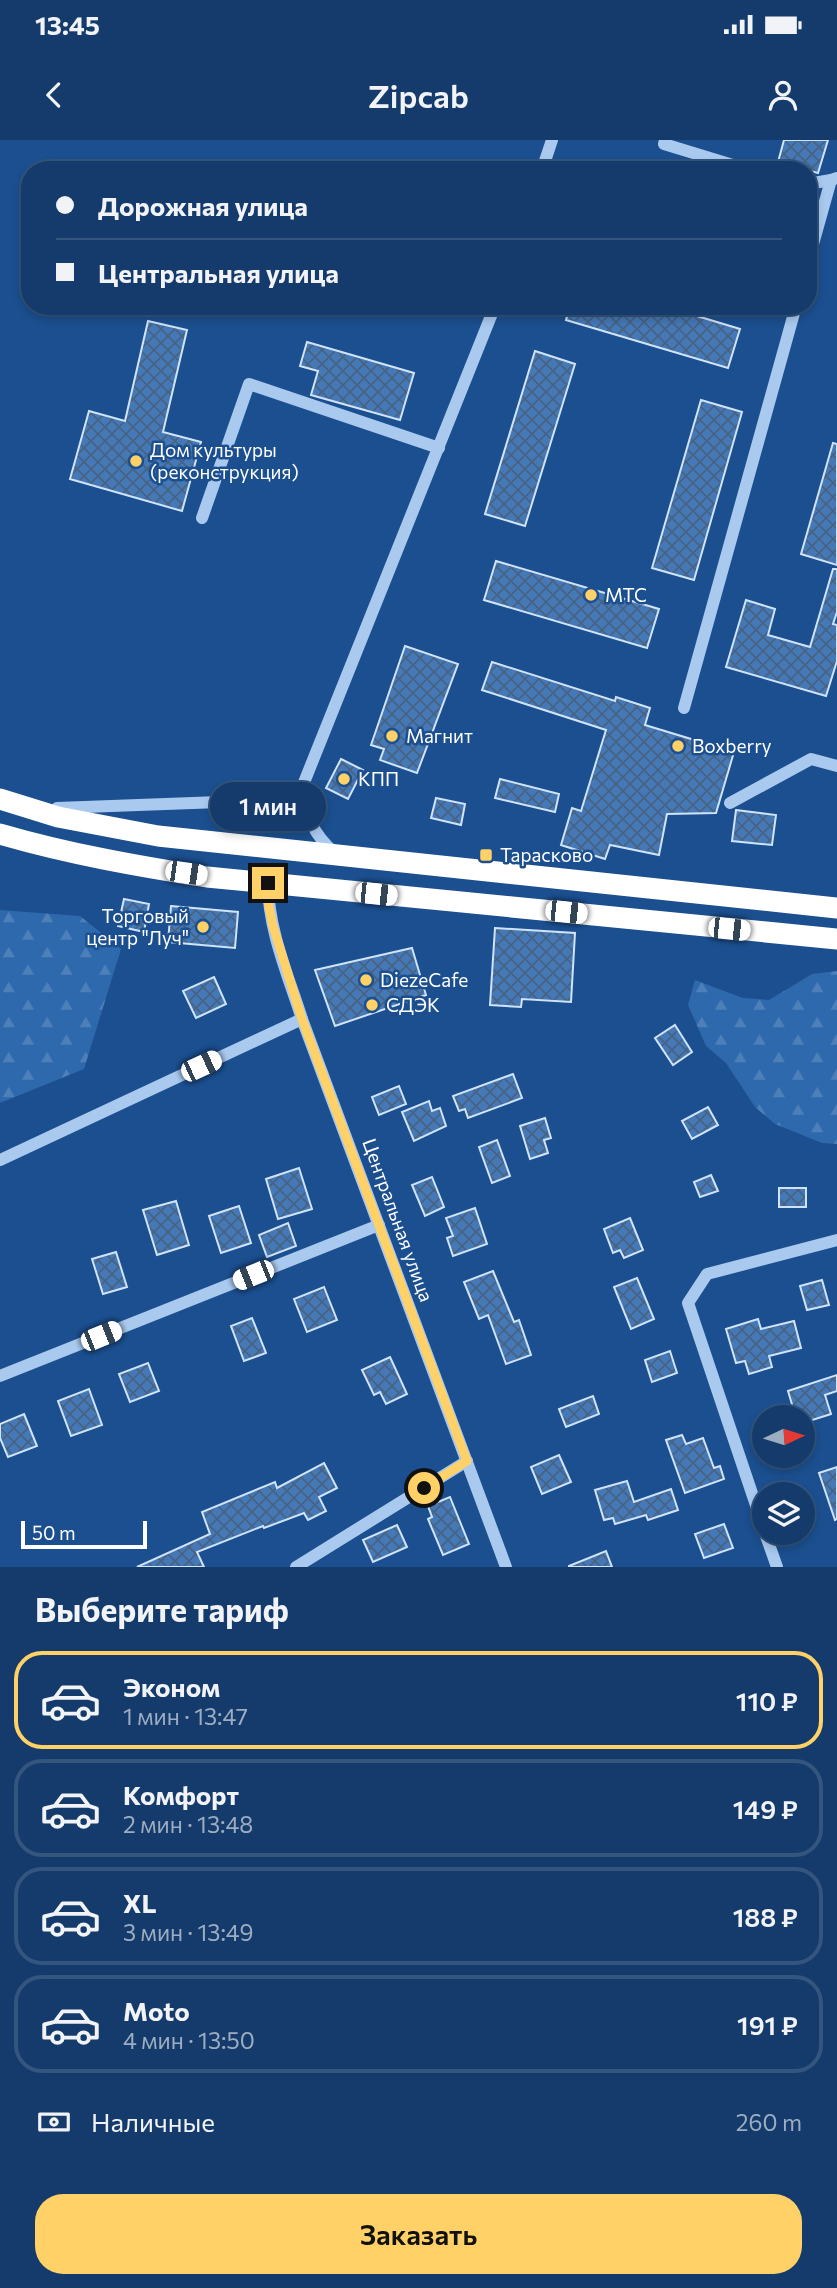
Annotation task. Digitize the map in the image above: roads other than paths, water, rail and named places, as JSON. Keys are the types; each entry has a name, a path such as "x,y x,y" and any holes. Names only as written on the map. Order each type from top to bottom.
{"highway":[{"path":"0,799 98,826 158,836 837,908"},
{"path":"0,834 55,850 122,864 208,877 837,939"}],"street":[{"path":"545,161 552,140"},
{"path":"650,140 722,161"},
{"path":"817,233 834,179"},
{"path":"338,855 323,843 312,828 303,805 303,785 491,315"},
{"path":"684,708 793,315"},
{"path":"202,518 249,384 439,448"},
{"path":"730,803 811,759 837,766"},
{"path":"23,806 70,809 247,801 273,797 303,785"},
{"name":"Центральная улица","path":"268,883 268,902 273,926 302,1019 506,1567"},
{"path":"0,1160 302,1019"},
{"path":"0,1376 379,1224"},
{"path":"752,1493 688,1303 707,1273 837,1240"},
{"path":"296,1567 467,1461"},
{"path":"769,1545 777,1567"}],"place":[{"name":"Дом культуры (реконструкция)","path":"136,461"},
{"name":"МТС","path":"591,595"},
{"name":"Магнит","path":"392,736"},
{"name":"Boxberry","path":"678,746"},
{"name":"КПП","path":"344,779"},
{"name":"Тарасково","path":"486,855"},
{"name":"Торговый центр \"Луч\"","path":"203,927"},
{"name":"DiezeCafe","path":"366,980"},
{"name":"СДЭК","path":"372,1005"}]}
